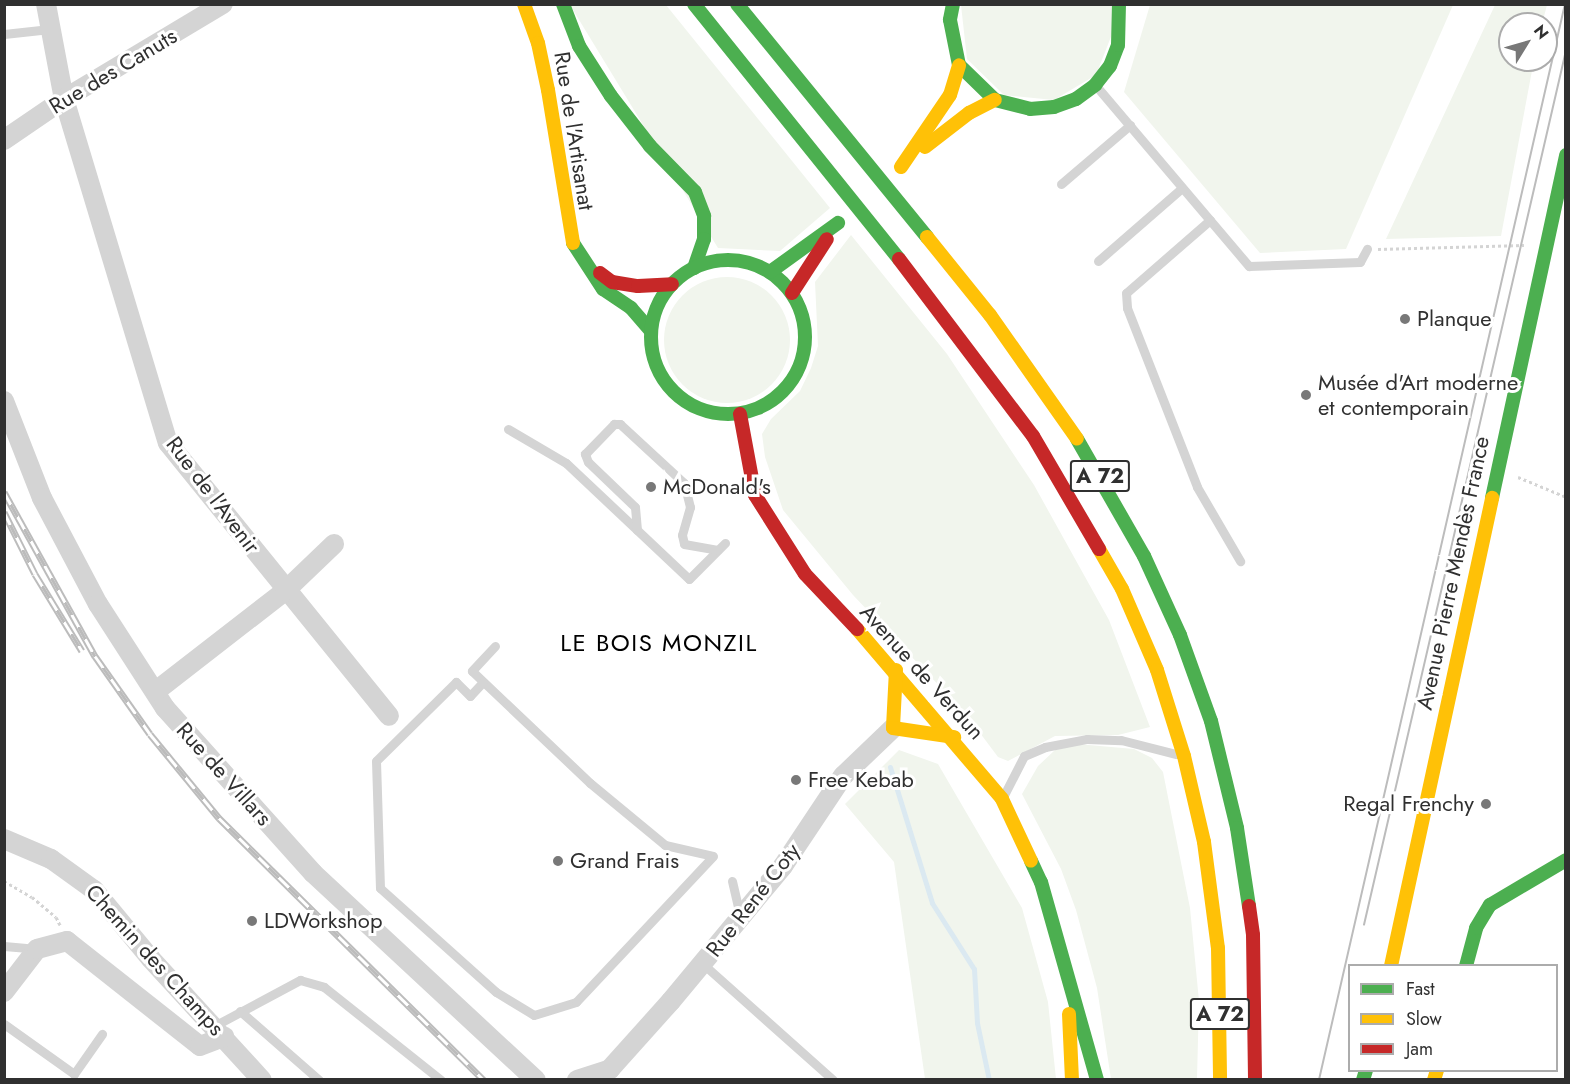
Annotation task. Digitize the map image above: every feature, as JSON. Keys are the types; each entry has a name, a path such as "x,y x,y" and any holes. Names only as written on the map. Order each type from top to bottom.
{"main road":[{"name":"Rue de l'Artisanat","path":"524,4 538,43 548,90 571,240 603,289 631,308 651,331"},
{"path":"563,4 579,46 611,96 650,146 695,192 705,216 704,239 694,268"},
{"name":"A 72","path":"694,4 940,310 1033,436 1122,589 1157,670 1184,756 1203,842 1218,948 1220,1080"},
{"name":"A 72","path":"737,4 1004,334 1082,446 1144,556 1172,615 1211,721 1237,828 1253,935 1255,1080"},
{"path":"953,4 950,20 959,65 950,95 901,167 969,112 995,100"},
{"path":"959,65 995,100 1030,109 1054,107 1076,99 1095,85 1110,66 1118,45 1123,7"},
{"name":"Avenue Pierre Mendès France","path":"1391,964 1566,154"},
{"path":"770,272 838,223 792,293"},
{"path":"719,260 746,262 770,272 792,293 803,316 806,342 800,368 786,390 765,406 740,414 717,414 695,407 676,394 662,376 653,354 651,331 654,314 672,284 694,268 719,260"},
{"name":"Rue de l'Artisanat","path":"584,262 612,282 638,286 672,284"},
{"name":"Avenue de Verdun","path":"740,414 742,441 755,495 805,574 896,670 954,737 1002,799 1041,882 1066,964 1096,1080"},
{"path":"896,670 893,728 954,737"},
{"path":"1467,964 1476,928 1490,905 1566,860"},
{"name":"Avenue de Verdun","path":"1066,964 1072,1080"}],"street":[{"name":"Rue de l'Avenir","path":"46,4 64,99 168,443 388,716"},
{"name":"Rue des Canuts","path":"4,140 64,99 223,4"},
{"name":"Rue de Villars","path":"4,401 42,498 98,604 165,708 313,873 531,1073"},
{"path":"156,691 285,591 334,544"},
{"name":"Rue René Coty","path":"578,1080 609,1074 741,921 843,776 893,728"},
{"name":"Chemin des Champs","path":"4,839 51,859 94,890 151,959 262,1080"},
{"path":"4,992 37,949 67,941 200,1046 219,1032"},
{"path":"531,1073 549,1080"}],"lane":[{"path":"4,34 50,29"},
{"path":"1095,85 1249,266 1360,262 1367,249"},
{"path":"1061,184 1130,125"},
{"path":"1098,261 1182,188"},
{"path":"1210,220 1126,293 1127,308 1197,487 1240,561"},
{"path":"637,530 635,507 588,462 585,454 614,424 620,423 684,483 690,507 682,535 684,544 717,550"},
{"path":"508,429 566,463 689,579 726,543"},
{"path":"483,682 470,696 456,682 376,761 380,888 496,992 534,1015 576,1002 713,856 665,845 590,783 483,682 472,671 495,646"},
{"path":"1002,799 1023,756 1045,747 1087,739 1121,740 1184,756"},
{"path":"732,881 741,921"},
{"path":"4,946 37,949"},
{"path":"703,964 833,1080"},
{"path":"219,1032 240,1011 300,981 324,987 441,1080"},
{"path":"240,1011 319,1080"},
{"path":"4,1024 74,1074 102,1034"}],"path":[{"path":"1367,249 1503,245"},
{"path":"1497,467 1566,497"},
{"path":"4,881 56,917 67,941"}],"shaded area":[{"path":"570,5 666,5 830,208 780,251 718,248"},
{"path":"961,5 1112,5 1114,29 1096,75 1054,100 1004,95 967,59"},
{"path":"1150,5 1453,5 1346,249 1260,253 1124,92"},
{"path":"1495,5 1547,5 1545,12 1498,12 1498,72 1532,72 1501,236 1386,239"},
{"path":"851,235 947,354 1034,485 1109,620 1150,727 1118,735 1055,736 1008,761 998,757 965,713 853,595 783,510 765,457 762,434 771,419 800,391 811,368 818,346 815,282"},
{"path":"727,277 751,282 772,295 785,316 790,340 785,364 772,385 751,398 727,403 703,398 682,385 669,364 664,340 669,316 682,295 703,282"},
{"path":"1077,744 1134,749 1152,758 1163,772 1190,908 1199,1001 1197,1079 1111,1079 1097,988 1076,910 1061,869 1022,794 1038,766 1055,750"},
{"path":"899,750 938,764 1022,908 1048,1002 1056,1079 925,1079 894,862 845,804"}],"waterway":[{"path":"890,767 932,903 974,969 977,1023 989,1080"}],"tram line":[{"path":"1319,1080 1565,4"},
{"path":"1364,925 1566,51"}],"railway":[{"path":"4,492 95,656 150,734 219,818 484,1080"},
{"path":"4,512 35,574 82,651"}],"traffic: fast":[{"path":"563,4 579,46 611,96 650,146 695,192 704,216 704,239 694,268"},
{"path":"694,4 899,259"},
{"path":"737,4 927,237"},
{"path":"953,4 950,20 959,65 995,100 1030,109 1054,107 1076,99 1095,85 1110,66 1118,45 1119,4"},
{"path":"1492,498 1566,155"},
{"path":"770,272 838,223"},
{"path":"573,243 603,289 631,308 651,331"},
{"path":"728,260 757,266 771,273 782,283 792,294 799,308 805,337 799,366 792,380 782,391 771,401 757,408 728,414 699,408 685,401 674,391 664,380 657,366 651,337 657,308 664,294 674,283 685,273 699,266 728,260"},
{"path":"1077,439 1144,556 1180,635 1211,721 1237,828 1249,906"},
{"path":"1467,964 1476,928 1490,905 1566,860"},
{"path":"1031,861 1041,882 1097,1080"},
{"path":"1363,1080 1365,1072"}],"traffic: slow":[{"path":"524,4 538,43 548,90 573,243"},
{"path":"901,167 950,95 959,65"},
{"path":"925,147 969,113 995,100"},
{"path":"927,237 990,315 1077,439"},
{"path":"1391,964 1492,498"},
{"path":"1099,549 1122,589 1157,670 1184,756 1204,842 1218,948 1220,1080"},
{"path":"857,629 1002,799 1031,861"},
{"path":"896,670 893,728 954,737"},
{"path":"1069,1014 1072,1080"},
{"path":"1434,1080 1436,1072"}],"traffic: jam":[{"path":"792,293 827,239"},
{"path":"899,259 1033,436 1099,549"},
{"path":"600,273 612,282 638,286 672,284"},
{"path":"740,414 755,495 805,574 857,629"},
{"path":"1249,906 1253,935 1255,1080"}],"place":[{"name":"Planque","path":"1405,319"},
{"name":"Musée d'Art moderne et contemporain","path":"1306,395"},
{"name":"McDonald's","path":"651,487"},
{"name":"Free Kebab","path":"796,780"},
{"name":"Regal Frenchy","path":"1486,804"},
{"name":"Grand Frais","path":"558,861"},
{"name":"LDWorkshop","path":"252,921"}],"district":[{"name":"LE BOIS MONZIL","path":"659,643"}]}
